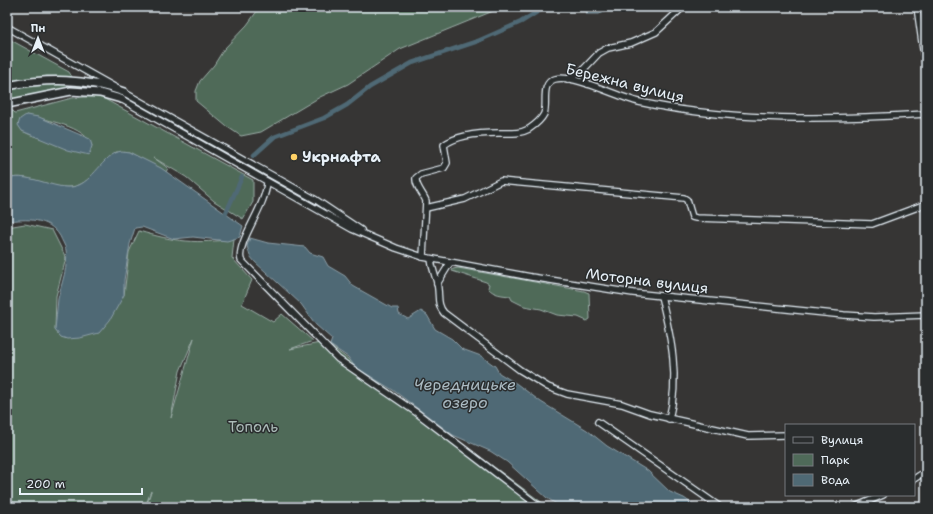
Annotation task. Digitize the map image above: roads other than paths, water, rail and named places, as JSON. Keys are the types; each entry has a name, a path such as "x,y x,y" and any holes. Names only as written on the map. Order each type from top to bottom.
{"main road":[{"path":"7,86 43,80 81,81 106,85 124,92"},
{"path":"81,81 103,88 121,99"},
{"path":"7,104 70,91 100,93 121,99"}],"street":[{"path":"568,79 581,72 599,53 608,48 631,43 656,32 683,7"},
{"path":"917,7 926,71"},
{"path":"7,26 316,200 371,237"},
{"path":"581,72 588,84"},
{"name":"Бережна вулиця","path":"423,257 426,208 424,194 415,180 421,174 446,166 445,144 454,139 465,136 525,131 534,125 543,115 548,84 555,79 568,79 588,84 628,99 663,107 732,116 844,117 926,114"},
{"path":"121,99 267,182 371,237"},
{"path":"185,135 189,128"},
{"path":"426,208 465,199 501,181 684,198 687,200 692,217 696,218 872,224 926,204"},
{"path":"267,182 263,203 240,251 241,260 338,359 417,413 540,507"},
{"name":"Моторна вулиця","path":"371,237 396,248 431,259 531,277 661,296 844,315 874,317 926,315"},
{"path":"431,259 432,272 437,284 439,304 444,313 538,382 567,394 622,404 669,418 748,436 785,435"},
{"path":"437,284 450,262"},
{"path":"661,296 673,346 674,365 669,418"},
{"path":"598,422 720,507"},
{"path":"915,478 926,471"},
{"path":"854,507 881,496"}],"water":[{"path":"588,7 620,7 599,14 586,14"},
{"path":"26,115 39,117 90,139 92,146 89,155 68,150 22,131 18,125 20,119"},
{"path":"122,151 129,152 161,168 243,226 240,237 227,241 193,237 174,239 142,227 135,228 130,244 124,280 124,295 110,320 99,333 80,338 67,339 61,337 55,330 58,299 67,256 65,246 55,230 43,222 29,220 7,221 7,179 16,177 26,178 63,187 71,187 85,182 110,156"},
{"name":"Чередницьке озеро","path":"250,238 268,243 305,247 310,253 323,257 328,266 345,276 353,286 392,308 398,308 399,314 408,319 421,311 427,315 435,329 452,339 462,349 481,356 495,366 499,373 541,402 587,430 607,446 648,471 670,492 684,498 697,507 561,507 547,498 507,462 490,451 453,435 393,390 355,367 348,357 330,345 332,339 316,325 301,304 250,256 247,246"}],"waterway":[{"path":"254,155 274,137 324,118 347,105 370,87 412,63 478,41 521,22 545,7"},
{"path":"225,215 242,177"}],"place":[{"name":"Укрнафта","path":"294,157"}],"park label":[{"name":"Тополь","path":"253,427"}]}
